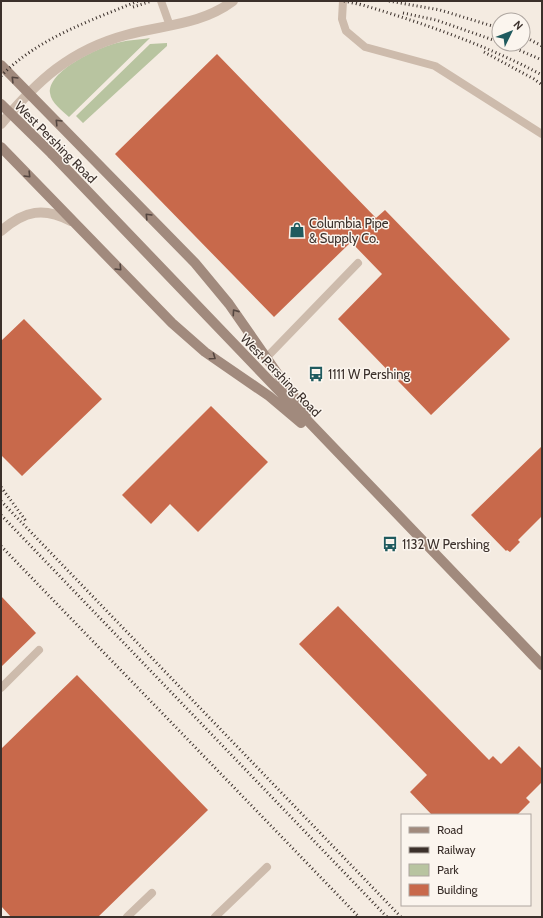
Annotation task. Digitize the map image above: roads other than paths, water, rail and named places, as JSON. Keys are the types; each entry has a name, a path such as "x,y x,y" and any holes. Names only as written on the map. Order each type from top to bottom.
{"main road":[{"path":"1,65 195,263 230,304 266,358 341,456"},
{"name":"West Pershing Road","path":"1,104 52,154 542,665"},
{"path":"1,147 177,327 206,352 269,396 341,456"}],"street":[{"path":"1,124 28,92 59,66 88,48 126,35 197,20 232,1"},
{"path":"1,230 23,215 40,211 56,213 75,223"}],"lane":[{"path":"161,1 170,26"},
{"path":"342,1 342,19 346,31 365,47 435,66 542,134"},
{"path":"266,358 358,263"},
{"path":"1,688 39,650"},
{"path":"215,917 267,867"},
{"path":"128,917 152,893"}],"railway":[{"path":"1,76 31,51 48,41 65,32 138,1"},
{"path":"133,7 152,1"},
{"path":"344,1 362,5"},
{"path":"389,1 440,10 491,26"},
{"path":"356,3 451,34 497,53 542,75"},
{"path":"403,13 436,20 491,39"},
{"path":"531,40 542,46"},
{"path":"484,52 534,79 542,85"},
{"path":"524,52 542,60"},
{"path":"1,487 26,521"},
{"path":"1,501 401,917"},
{"path":"1,515 387,917"},
{"path":"1,546 359,917"}],"place":[{"name":"Columbia Pipe & Supply Co.","path":"297,230"},
{"name":"1111 W Pershing","path":"316,374"},
{"name":"1132 W Pershing","path":"390,544"}]}
